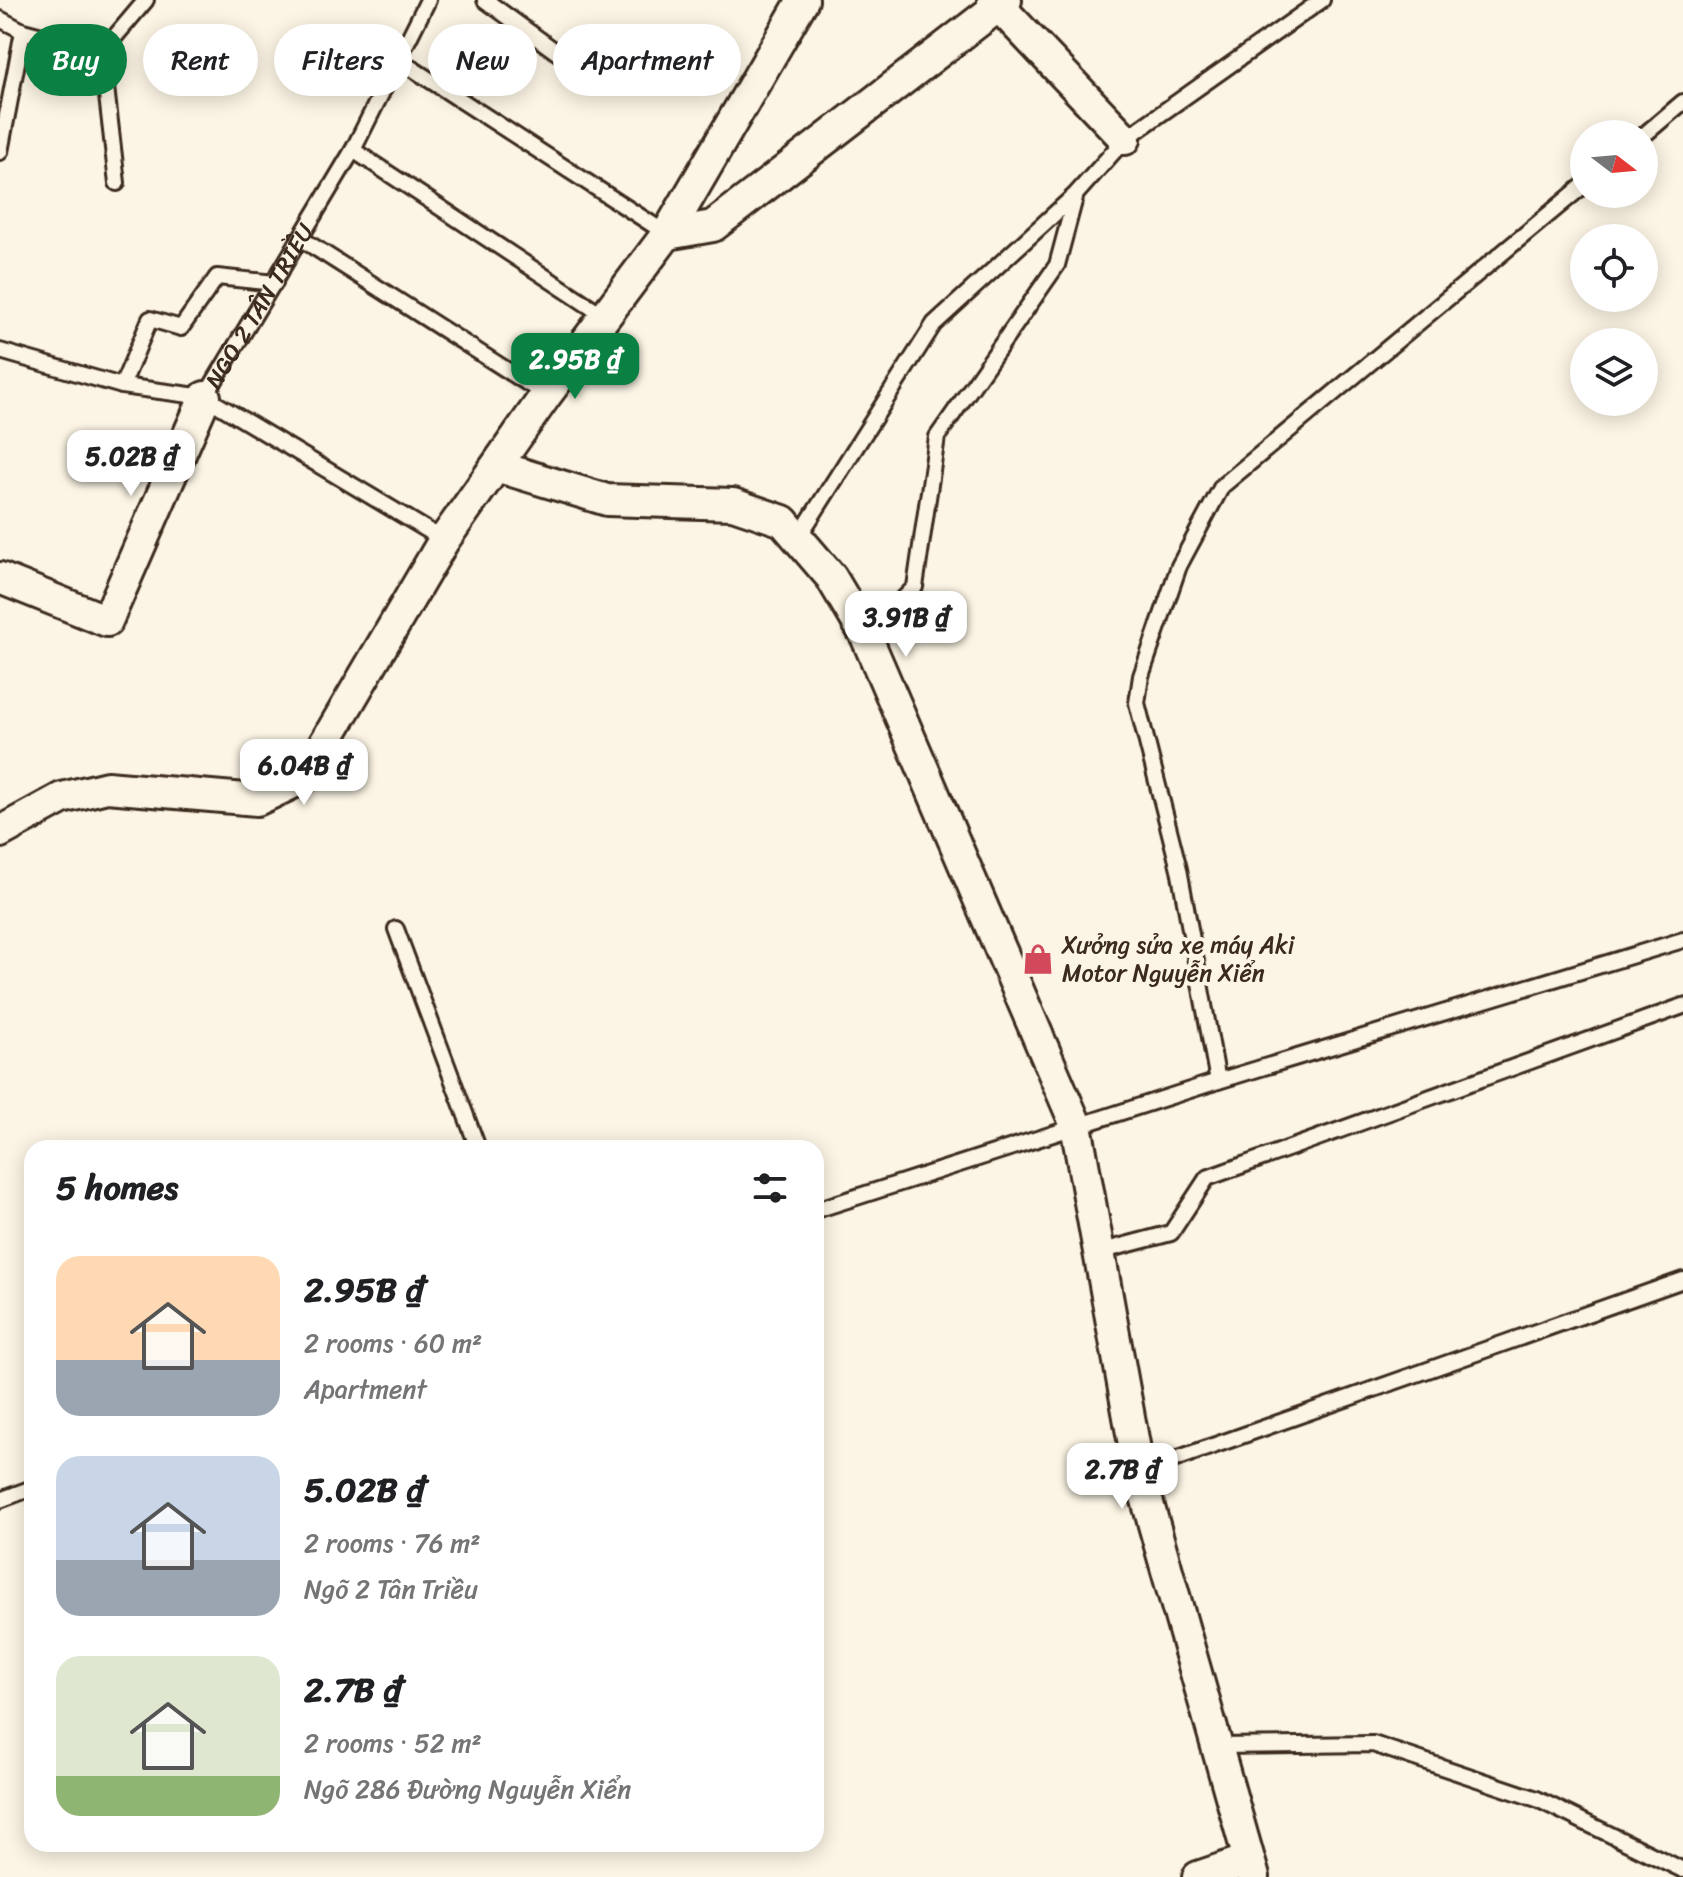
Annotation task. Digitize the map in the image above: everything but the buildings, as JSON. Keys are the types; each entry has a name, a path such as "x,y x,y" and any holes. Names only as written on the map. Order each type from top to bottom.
{"street":[{"path":"0,832 62,798 107,787 257,800 305,777 444,540 499,467 546,395 667,234 803,0"},
{"path":"667,234 713,226 999,2 1125,139"},
{"name":"NGÕ 2 TÂN TRIỀU","path":"0,578 107,621 205,397"},
{"path":"499,467 607,500 733,504 783,521 831,577 866,636 1076,1125 1139,1472 1251,1868 1198,1877"}],"lane":[{"path":"126,24 146,0"},
{"name":"NGÕ 2 TÂN TRIỀU","path":"412,33 428,0"},
{"path":"485,0 553,49"},
{"path":"798,538 934,324 1076,194 1125,139 1322,0"},
{"path":"0,19 23,31 0,152"},
{"path":"412,68 667,234"},
{"path":"107,96 117,183"},
{"name":"NGÕ 2 TÂN TRIỀU","path":"205,397 353,150 381,96"},
{"path":"1658,123 1683,102"},
{"path":"353,150 606,317"},
{"path":"866,636 915,587 927,528 937,437 1057,265 1076,194"},
{"path":"1218,1081 1179,869 1137,703 1141,676 1179,566 1222,486 1570,197"},
{"path":"300,238 546,395"},
{"path":"122,386 150,319 181,328 217,277 275,283"},
{"path":"0,351 122,386 205,397 444,540"},
{"path":"396,929 475,1140"},
{"path":"824,1207 1076,1125 1683,940"},
{"path":"1099,1252 1171,1233 1207,1178 1683,1006"},
{"path":"1139,1472 1683,1280"},
{"path":"0,1500 24,1491"},
{"path":"1216,1746 1373,1744 1537,1799 1683,1870"}],"place":[{"name":"Xưởng sửa xe máy Aki Motor Nguyễn Xiển","path":"1038,959"}]}
